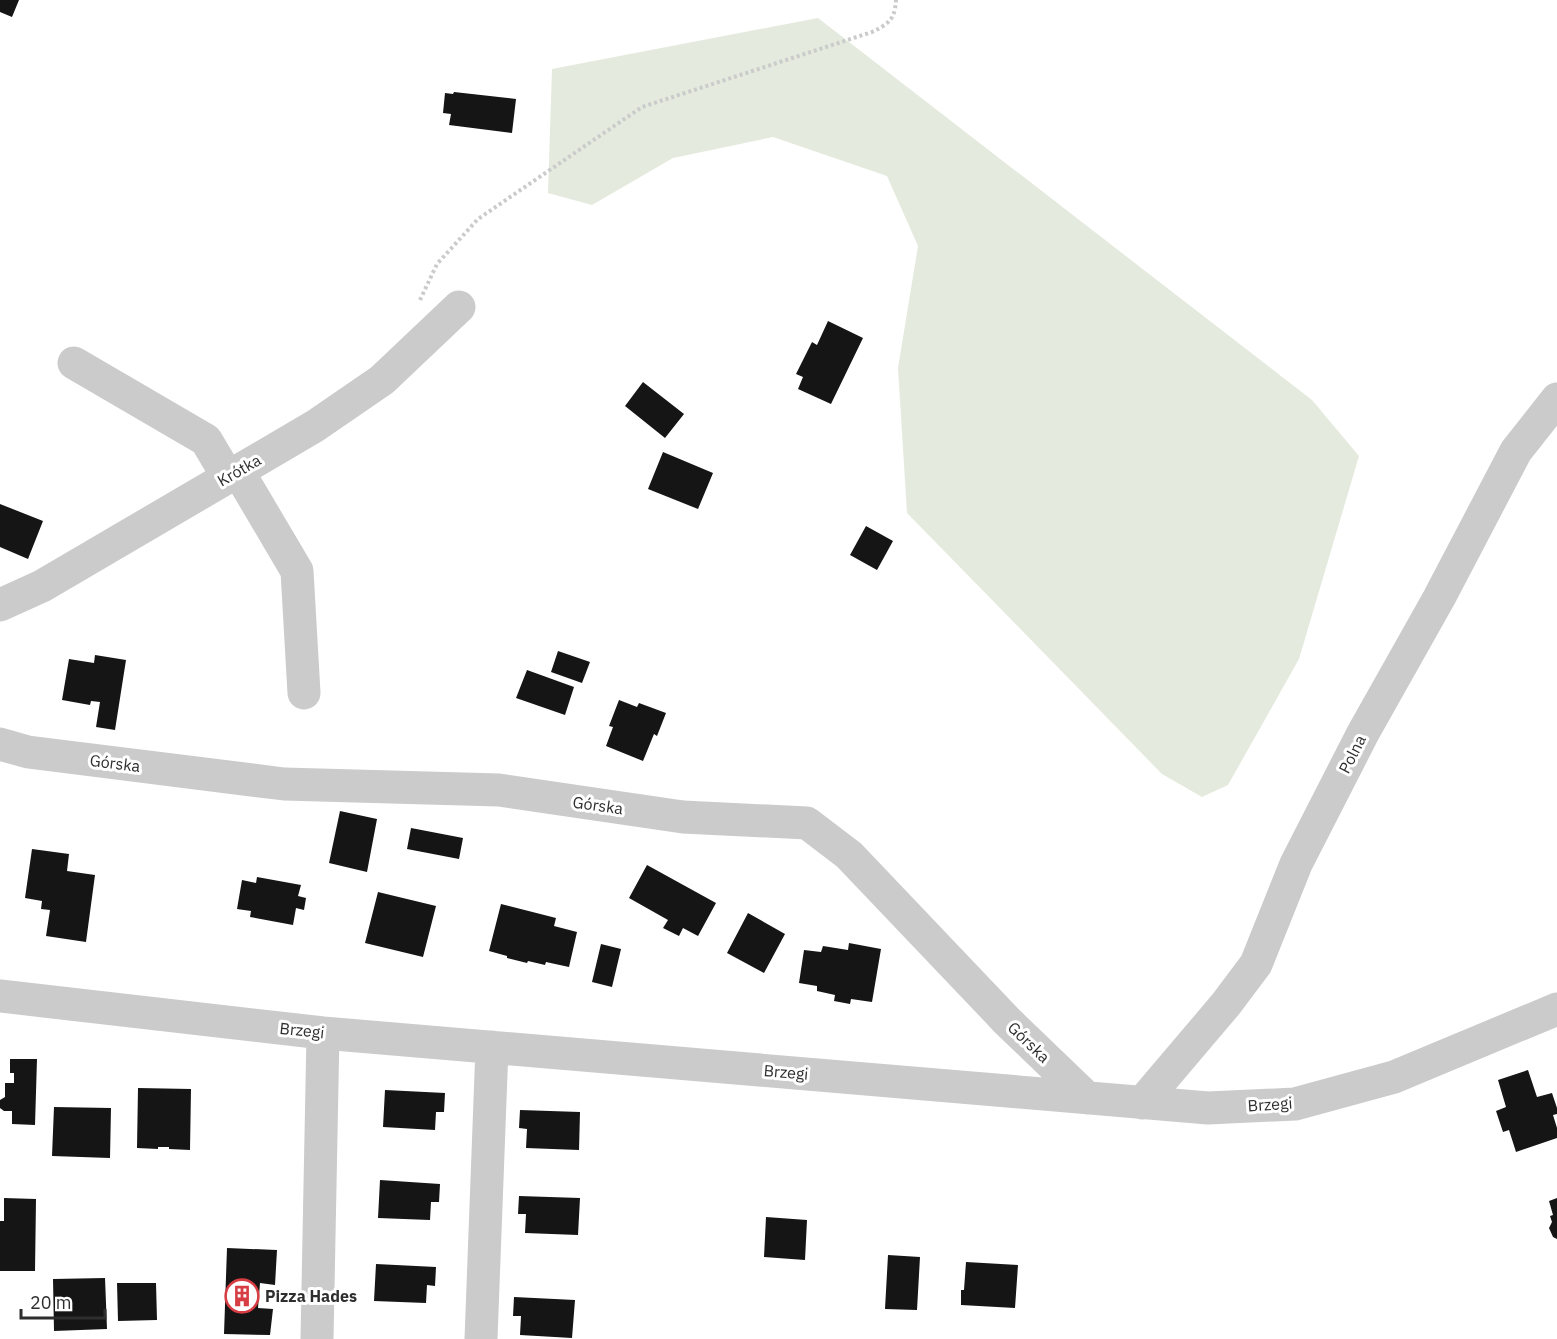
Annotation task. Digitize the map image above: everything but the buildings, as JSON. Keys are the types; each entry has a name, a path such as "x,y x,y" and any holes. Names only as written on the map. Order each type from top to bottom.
{"street":[{"name":"Krótka","path":"0,605 42,586 315,426 382,380 459,307"},
{"path":"75,363 206,440 233,474 297,571 304,693"},
{"name":"Polna","path":"1142,1103 1226,1004 1256,964 1296,864 1363,733 1439,598 1516,451 1557,399"},
{"name":"Górska","path":"0,744 28,752 284,784 499,790 683,817 807,823 849,855 1007,1021 1087,1098"},
{"name":"Brzegi","path":"0,996 323,1033 1208,1108 1295,1104 1394,1077 1557,1009"},
{"path":"317,1339 323,1033"},
{"path":"481,1339 492,1047"}],"path":[{"path":"417,306 437,264 478,219 642,107 872,32 891,20 896,0"}],"shaded area":[{"path":"818,18 1312,400 1359,456 1299,659 1228,785 1202,797 1162,774 907,513 898,368 918,246 887,176 773,137 673,158 592,205 548,193 552,69"}],"place":[{"name":"Pizza Hades","path":"242,1296"}]}
